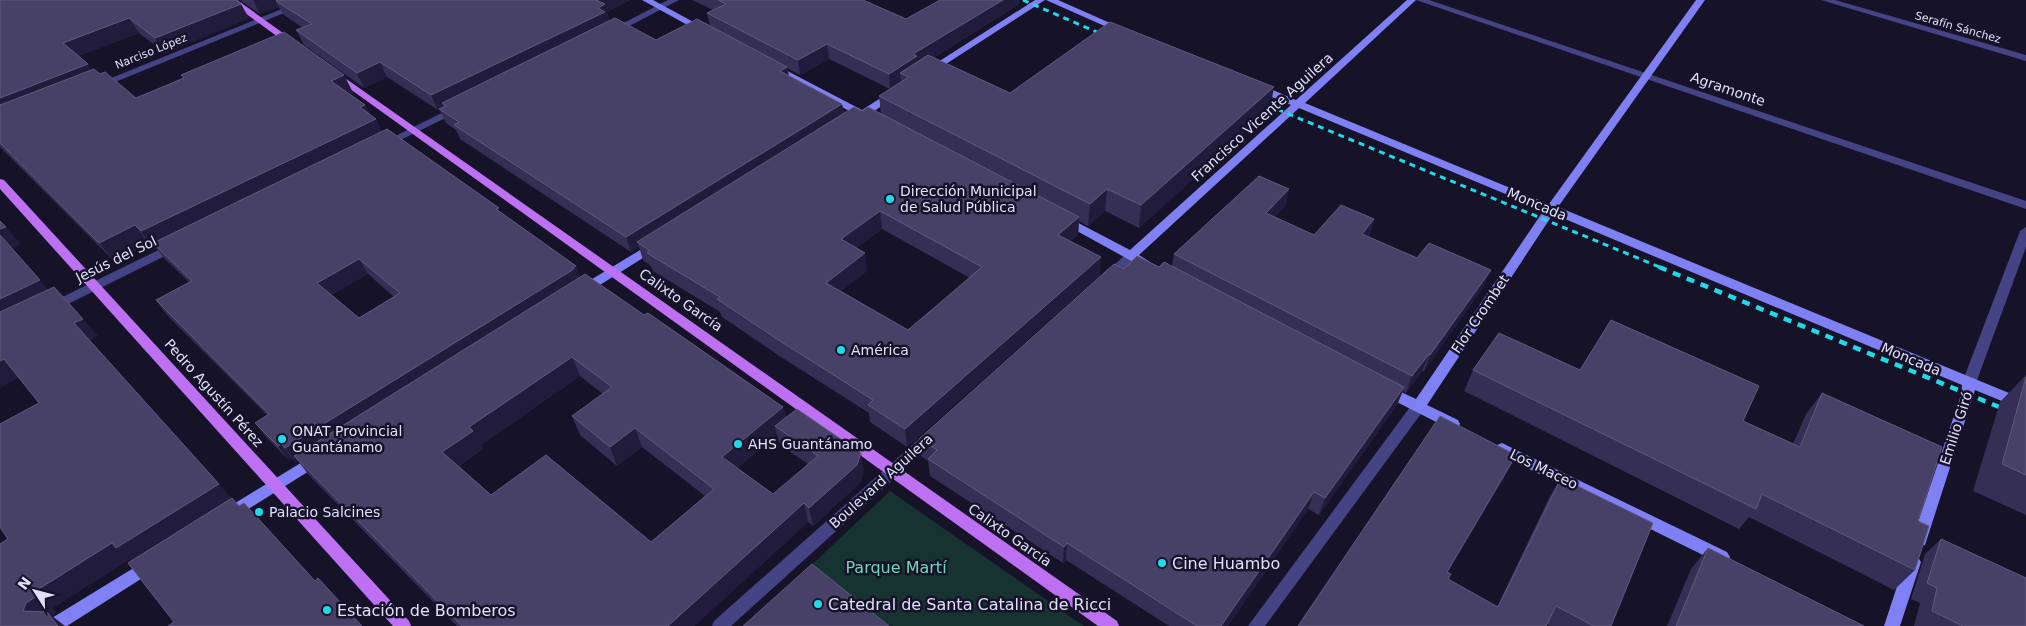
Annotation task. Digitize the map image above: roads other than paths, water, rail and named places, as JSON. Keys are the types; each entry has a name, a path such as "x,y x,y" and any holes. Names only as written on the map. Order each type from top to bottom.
{"main road":[{"path":"231,0 301,49"},
{"path":"646,0 713,35"},
{"path":"919,78 1040,0"},
{"path":"1050,0 1132,35"},
{"name":"Francisco Vicente Aguilera","path":"1131,256 1412,0"},
{"name":"Flor Crombet","path":"1418,407 1552,210 1701,0"},
{"path":"766,63 880,123"},
{"name":"Calixto García","path":"325,66 1111,626"},
{"name":"Moncada","path":"1252,85 2026,406"},
{"path":"846,125 903,88"},
{"name":"Pedro Agustín Pérez","path":"0,182 403,626"},
{"path":"1053,215 1157,270"},
{"path":"570,298 662,240"},
{"name":"Emilio Giró","path":"1892,626 1968,394 1969,383"},
{"path":"1375,384 1462,429"},
{"name":"Los Maceo","path":"1489,442 1737,565"},
{"path":"218,522 326,453"},
{"path":"53,626 160,558"}],"street":[{"name":"Narciso López","path":"90,88 312,0"},
{"path":"599,38 676,0"},
{"name":"Agramonte","path":"1420,0 2026,205"},
{"name":"Serafín Sánchez","path":"1825,0 2026,58"},
{"path":"378,147 466,103"},
{"name":"Emilio Giró","path":"1969,383 2026,231"},
{"name":"Jesús del Sol","path":"43,311 183,242"},
{"path":"1095,288 1131,256"},
{"name":"Flor Crombet","path":"1256,626 1418,407"},
{"name":"Boulevard Aguilera","path":"720,626 943,425"}],"railway":[{"path":"1023,0 1108,37"},
{"path":"1257,101 1662,268"},
{"path":"1659,267 2026,418"}],"place":[{"name":"Dirección Municipal de Salud Pública","path":"890,199"},
{"name":"América","path":"841,350"},
{"name":"ONAT Provincial Guantánamo","path":"282,439"},
{"name":"AHS Guantánamo","path":"738,444"},
{"name":"Palacio Salcines","path":"259,512"},
{"name":"Cine Huambo","path":"1162,563"},
{"name":"Catedral de Santa Catalina de Ricci","path":"818,604"},
{"name":"Estación de Bomberos","path":"327,610"}],"park label":[{"name":"Parque Martí","path":"896,567"}]}
